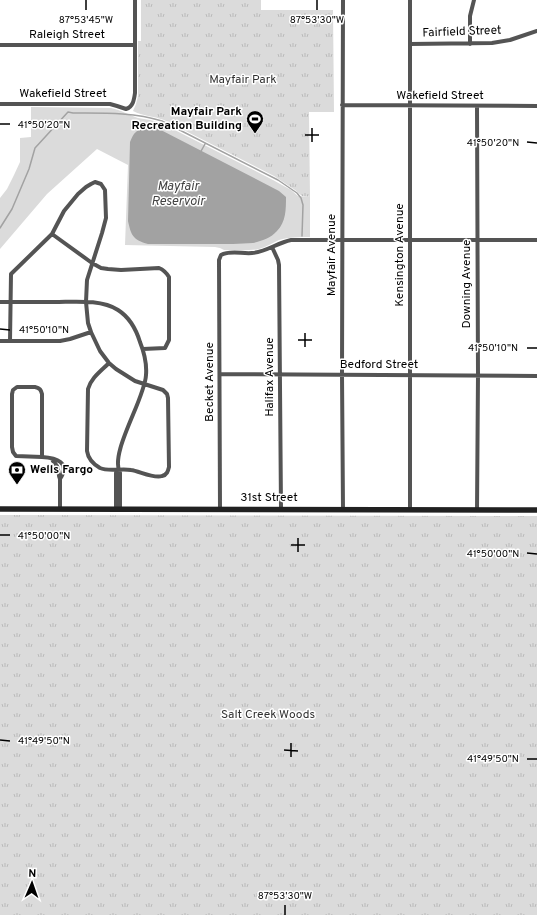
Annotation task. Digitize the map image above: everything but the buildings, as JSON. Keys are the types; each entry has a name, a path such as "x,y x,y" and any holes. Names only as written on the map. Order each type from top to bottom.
{"main road":[{"name":"31st Street","path":"0,508 537,510"}],"street":[{"path":"134,45 135,0"},
{"name":"Mayfair Avenue","path":"343,0 343,509"},
{"name":"Kensington Avenue","path":"410,0 410,509"},
{"path":"470,44 470,16 474,0"},
{"name":"Fairfield Street","path":"410,44 492,43 510,40 537,31"},
{"name":"Raleigh Street","path":"0,44 134,45"},
{"name":"Wakefield Street","path":"0,104 110,104 126,109 132,105 134,96 134,45"},
{"name":"Wakefield Street","path":"342,105 537,106"},
{"name":"Downing Avenue","path":"477,106 477,510"},
{"path":"10,341 11,274 52,234 64,210 82,190 95,182 101,184 105,190 106,218 87,280 86,302 88,323 100,351 109,363 127,377 144,385 163,390 167,394 168,471 164,476 159,477 132,470 102,469 94,464 89,457 88,390 89,386 97,375 109,363"},
{"path":"52,234 101,268 121,270 159,268 164,270 168,277 169,340 165,348 143,349"},
{"path":"272,247 281,242 291,240 537,240"},
{"name":"Becket Avenue","path":"220,509 219,260 221,255 227,253 252,253 263,251 272,247"},
{"name":"Halifax Avenue","path":"272,247 279,266 281,509"},
{"path":"0,302 86,302 104,304 118,310 134,327 143,349 146,376 119,455 118,469 120,473 118,509"},
{"path":"0,341 66,341 91,332"},
{"name":"Bedford Street","path":"220,374 537,376"},
{"path":"42,456 42,391 36,387 17,387 13,390 12,394 13,452 16,456 21,457 42,456 59,461 63,464 64,469 60,479"},
{"path":"52,459 57,467 60,479 60,509"}],"green space":[{"name":"Mayfair Park","path":"141,0 261,0 261,10 333,10 334,112 309,112 310,197 302,196 274,176 164,120 133,111 138,96 138,41 141,41"},
{"path":"31,107 111,108 138,118 165,125 273,180 291,190 298,196 310,197 310,237 283,239 259,249 246,250 224,250 215,247 125,245 128,165 97,149 47,194 0,249 0,198 7,189 20,162 20,138 31,137"},
{"name":"Salt Creek Woods","path":"0,515 537,516 537,915 0,915"}],"water":[{"name":"Mayfair Reservoir","path":"146,126 157,128 279,191 286,197 285,215 280,227 269,237 253,243 148,244 136,239 130,230 128,221 130,142 136,132"}],"waterway":[{"path":"0,228 12,209 29,169 35,148 68,112 107,113 140,116 162,121 278,180 297,193 301,198 303,205 302,236"},
{"path":"200,153 205,144"}],"place":[{"name":"Mayfair Park Recreation Building","path":"255,134"},
{"name":"Wells Fargo","path":"17,485"}]}
